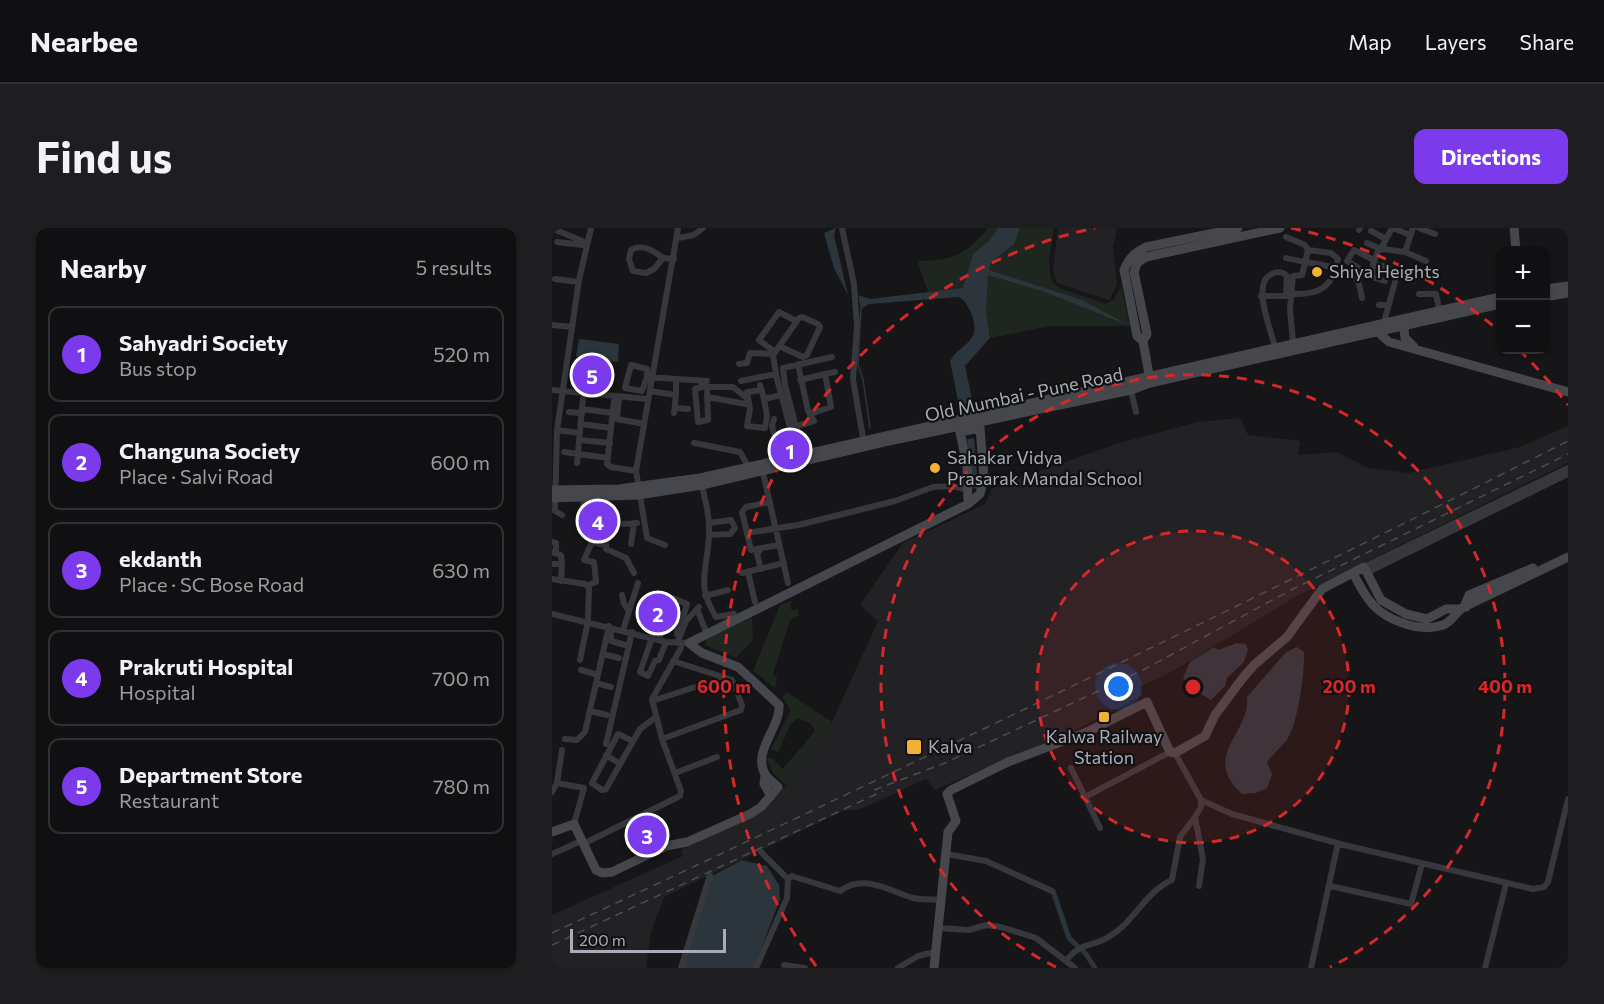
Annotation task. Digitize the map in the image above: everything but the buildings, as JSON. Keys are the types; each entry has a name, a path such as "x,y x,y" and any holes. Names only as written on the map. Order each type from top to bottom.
{"street":[{"path":"562,515 555,511 554,453 578,282 591,228"},
{"path":"625,388 642,391 649,377 674,260 678,228"},
{"path":"678,238 694,235 703,228"},
{"path":"842,228 854,284 857,326 852,370 864,443"},
{"path":"1150,379 1143,341 1137,336 1124,270 1128,260 1238,228"},
{"path":"1143,254 1280,228"},
{"path":"1385,281 1374,279 1373,265 1393,228 1411,231 1405,252"},
{"path":"1419,228 1435,234"},
{"path":"1514,228 1516,246"},
{"path":"555,230 587,245"},
{"path":"1371,231 1386,239"},
{"path":"1286,237 1305,245 1308,250 1302,275 1293,276 1290,333 1293,342"},
{"path":"557,242 587,245"},
{"path":"1367,243 1381,249 1405,252 1426,261"},
{"path":"663,258 654,269 646,273 633,271 629,259 633,248 655,252 663,258 674,260"},
{"path":"1292,294 1317,293 1335,278 1336,255 1308,250"},
{"path":"654,269 655,252"},
{"path":"1286,258 1305,264 1336,267 1353,274 1362,298"},
{"path":"1373,265 1388,267"},
{"path":"1261,296 1286,296 1287,276 1279,272 1270,275 1262,284 1261,296 1275,347"},
{"path":"555,279 578,282"},
{"path":"1384,322 1395,282"},
{"path":"1550,289 1567,290"},
{"path":"1550,295 1567,290"},
{"path":"1419,294 1436,294 1439,309"},
{"name":"Old Mumbai - Pune Road","path":"864,443 956,429 980,421 1248,356 1377,331 1439,309 1496,298"},
{"path":"1379,305 1388,305"},
{"name":"Old Mumbai - Pune Road","path":"1248,356 1293,342 1384,322 1403,321 1496,305"},
{"path":"796,321 782,311 759,340 776,350 803,357 807,355 820,327 802,317 796,321 776,350 772,361 794,442 801,458"},
{"path":"1403,321 1405,338 1414,347"},
{"path":"552,325 572,327"},
{"path":"1377,331 1389,342 1414,347 1566,392"},
{"path":"739,364 747,363 750,353 776,350"},
{"path":"801,458 797,426 782,371 786,366 832,357"},
{"path":"797,426 813,423 800,380 798,364"},
{"path":"636,471 608,466 613,413 625,388 631,365 647,369 649,377 650,391 636,471 643,522 649,540 665,545"},
{"path":"800,380 835,372"},
{"path":"769,416 764,429 747,426 750,409 747,392 776,374"},
{"path":"810,414 831,407 825,374"},
{"path":"649,377 722,385 736,389 748,399 746,404 707,397"},
{"name":"Old Mumbai - Pune Road","path":"553,494 638,491 701,481 864,443 1131,390 1150,379"},
{"path":"676,380 675,410 688,409"},
{"path":"741,381 760,384"},
{"path":"704,384 708,420 697,422 695,389 704,384"},
{"path":"760,384 778,448 794,442"},
{"path":"735,402 736,389"},
{"path":"552,390 648,399"},
{"path":"1131,390 1136,412"},
{"path":"650,391 676,395"},
{"path":"764,399 781,395"},
{"path":"577,463 584,398"},
{"path":"619,398 617,419 644,424"},
{"path":"750,409 769,416 787,417"},
{"path":"552,412 560,412"},
{"path":"569,412 613,413"},
{"path":"680,644 706,634 968,504 980,494 983,485 980,421"},
{"path":"581,424 611,428"},
{"path":"956,429 969,490 968,504"},
{"path":"557,430 610,443"},
{"path":"694,443 740,452 749,470"},
{"path":"564,452 608,458"},
{"path":"762,467 788,583"},
{"path":"1365,570 1568,468"},
{"path":"1085,797 1172,755 1205,736 1215,715 1242,679 1254,665 1287,637 1319,599 1322,589 1568,474"},
{"path":"701,481 709,523 703,572 705,596 717,617 734,614"},
{"path":"747,533 798,525 895,501 920,489 952,486 969,490"},
{"path":"606,493 605,545 609,551 626,558 634,573"},
{"path":"584,494 582,530 592,542 605,545"},
{"path":"770,502 743,509 750,549 760,550 779,545"},
{"path":"709,523 730,520 735,528 730,534 709,535"},
{"path":"623,524 643,522"},
{"path":"631,544 634,523"},
{"path":"552,542 556,543 554,552 561,555 561,581"},
{"path":"552,579 588,585 596,582 594,562 584,560 592,542"},
{"path":"760,550 757,554 761,568"},
{"path":"1354,575 1378,609 1409,625 1431,628 1451,620 1469,595 1568,551"},
{"path":"1365,570 1381,600 1406,614 1427,619 1446,609 1461,608 1566,561"},
{"path":"755,602 745,572 784,563"},
{"path":"552,564 562,564"},
{"path":"624,630 638,583"},
{"path":"580,660 588,621 588,585"},
{"path":"705,596 728,590"},
{"path":"622,595 629,611"},
{"path":"652,638 640,672 648,676 655,661 659,660 664,621 673,598 687,604 682,621"},
{"path":"552,854 677,799 681,791 662,739 652,701 673,661 686,621 698,608 706,634"},
{"path":"552,614 680,644 742,670 779,705 779,715 763,750 764,784 771,796"},
{"path":"664,621 679,626 680,644"},
{"path":"611,627 610,641 629,646"},
{"path":"565,739 577,740 584,734 611,627"},
{"path":"606,744 632,632"},
{"path":"603,654 619,658"},
{"path":"673,661 732,680"},
{"path":"581,670 598,675"},
{"path":"732,680 742,670"},
{"path":"652,701 724,678"},
{"path":"662,739 741,710 742,705 732,680"},
{"path":"596,683 611,687"},
{"path":"934,968 948,832 956,821 947,794 1008,762 1087,732 1144,703 1172,755 1201,800 1201,807 1180,837 1172,880 1149,894 1109,937 1082,945 1073,951 1066,961"},
{"path":"590,711 607,715"},
{"path":"633,741 618,733 592,780 602,790 606,789 640,729 656,717"},
{"path":"552,792 557,783 562,750"},
{"path":"606,755 620,764"},
{"path":"675,773 717,756"},
{"path":"1071,768 1100,828"},
{"path":"557,783 584,788 574,824 596,870 612,872 666,846 687,842 750,814 761,807 778,787 765,776"},
{"path":"1201,800 1232,814 1338,843 1533,889 1545,885 1554,862 1568,799"},
{"path":"1195,817 1203,859 1198,886"},
{"path":"552,832 574,824"},
{"path":"1311,968 1338,843"},
{"path":"756,968 787,898 788,879 760,851"},
{"path":"945,854 986,861 1052,891"},
{"path":"1330,886 1411,904 1422,864"},
{"path":"681,968 710,875"},
{"path":"788,879 796,876 840,891 852,884 879,885 914,898 942,900"},
{"path":"1485,968 1506,884"},
{"path":"938,928 969,930 993,925 1036,938 1075,968"},
{"path":"898,968 918,956 935,952"},
{"path":"784,965 805,968"}],"shaded area":[{"path":"836,228 834,235 848,295 834,268 824,233"},
{"path":"988,228 1054,228 1049,260 1051,280 1059,288 1106,304 1114,299 1121,286 1130,326 1050,326 990,338 986,311 970,311 958,290 928,292 917,261 957,255 972,245"},
{"path":"998,228 1020,228 1014,244 991,262 989,270 1082,300 1130,326 1045,292 988,275 986,311 990,338 965,366 974,408 960,410 950,361 971,339 974,331 972,314 963,300 959,297 869,304 861,309 858,295 870,299 963,288 973,254 989,241"},
{"path":"1058,228 1117,228 1113,247 1117,284 1109,300 1057,283 1053,270"},
{"path":"579,339 619,344 618,362 576,357"},
{"path":"1240,418 1248,435 1300,441 1298,455 1337,452 1368,468 1409,473 1520,447 1568,426 1568,463 1295,597 1173,671 1140,687 1143,695 1083,726 935,790 926,779 861,809 843,811 664,897 651,932 646,968 552,968 552,915 683,856 681,850 755,814 786,786 832,722 878,621 860,605 903,543 985,504 992,488 1119,443 1198,422"},
{"path":"974,438 978,489 971,488 967,439"},
{"path":"791,601 791,610 798,610 799,615 790,620 773,674 777,677 775,688 753,671 780,605"},
{"path":"752,618 753,640 736,658 705,645 707,638"},
{"path":"1237,643 1246,644 1248,650 1244,662 1227,678 1225,686 1211,700 1190,687 1183,678 1190,662 1214,647 1218,650"},
{"path":"1297,647 1304,652 1300,698 1294,724 1286,741 1267,762 1272,774 1267,788 1256,793 1242,794 1230,780 1226,768 1226,756 1242,722 1247,697 1286,652"},
{"path":"787,692 832,722 786,786 773,773 766,758 772,758 783,769 815,731 811,724 798,718 791,724 778,752 771,749 791,710 782,697"},
{"path":"742,860 767,866 779,885 780,899 754,968 681,968 712,876"}],"waterway":[{"path":"861,308 858,365 863,379 870,428"},
{"path":"1053,891 1069,938 1086,954 1095,968"}],"railway":[{"path":"552,933 1062,691 1568,441"},
{"path":"874,790 945,763 1143,670 1291,590 1568,454"},
{"path":"552,945 883,791"}],"place":[{"name":"Shiya Heights","path":"1317,272"},
{"name":"Department Store","path":"592,375"},
{"name":"Sahyadri Society","path":"790,450"},
{"name":"Sahakar Vidya Prasarak Mandal School","path":"935,468"},
{"name":"Prakruti Hospital","path":"598,521"},
{"name":"Changuna Society","path":"658,613"},
{"name":"Kalwa Railway Station","path":"1104,717"},
{"name":"Kalva","path":"914,747"},
{"name":"ekdanth","path":"647,835"}]}
